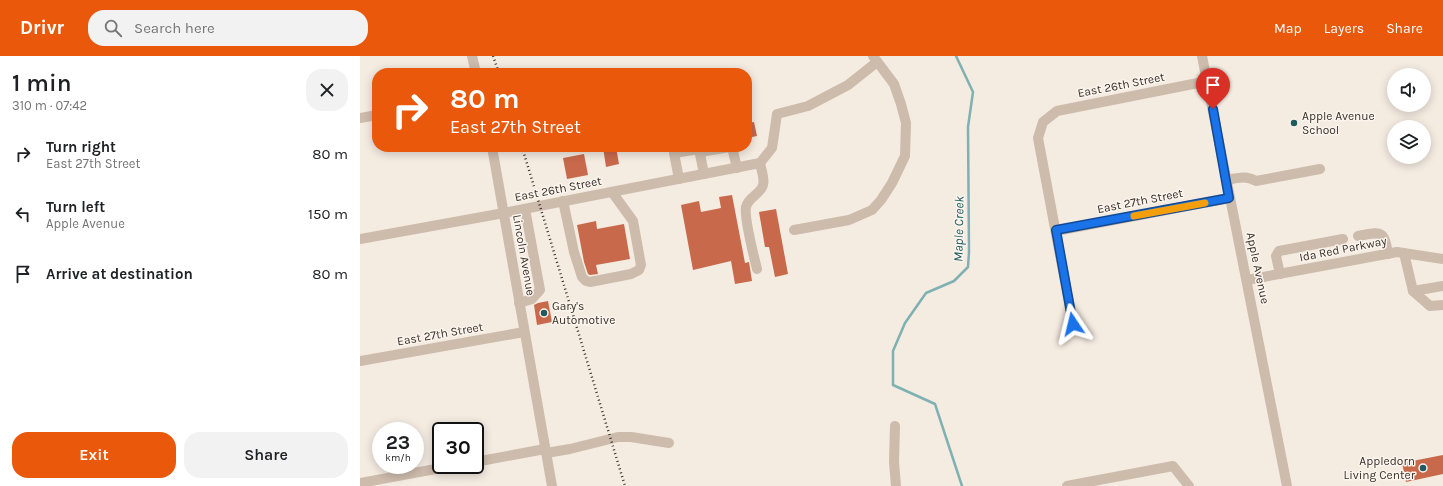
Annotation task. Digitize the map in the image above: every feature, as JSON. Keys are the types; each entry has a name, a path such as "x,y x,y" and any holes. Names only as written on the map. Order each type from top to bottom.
{"street":[{"path":"472,56 475,68"},
{"name":"Apple Avenue","path":"1202,56 1208,81 1229,198 1247,280 1284,485"},
{"path":"757,269 746,216 746,206 751,199 760,192 764,184 760,163 772,148 777,114 808,106 848,85 875,59 894,84 901,104 906,123 905,156 892,183 881,200 872,210 849,220 794,230"},
{"name":"East 26th Street","path":"1056,230 1038,138 1042,122 1057,111 1208,81"},
{"path":"360,118 372,116"},
{"name":"Lincoln Avenue","path":"493,152 552,486"},
{"path":"679,179 674,153 680,152"},
{"path":"700,152 704,174"},
{"path":"732,152 736,168"},
{"name":"East 26th Street","path":"360,239 563,202 760,163"},
{"path":"1226,180 1250,177 1256,181 1320,169"},
{"path":"563,202 574,252 582,277 586,281 590,282 631,274 639,270 641,265 633,221 612,192"},
{"name":"East 27th Street","path":"1056,230 1229,198"},
{"path":"519,304 532,299 540,290 525,209"},
{"path":"1056,230 1073,324"},
{"path":"1358,236 1377,233 1382,234 1386,239 1388,254"},
{"path":"1280,274 1276,256 1279,251 1344,239"},
{"name":"Ida Red Parkway","path":"1247,280 1397,252 1443,259"},
{"path":"1404,253 1412,291 1430,306 1443,305"},
{"path":"1412,291 1443,286"},
{"name":"East 27th Street","path":"360,361 524,332"},
{"path":"895,426 894,462 896,486"},
{"path":"484,461 546,451 570,449 618,437 631,437 669,444"},
{"path":"1067,486 1173,466 1190,486"},
{"path":"360,483 432,470"}],"building":[{"path":"752,122 754,122 757,136 752,137"},
{"path":"604,152 617,152 619,164 606,167"},
{"path":"584,154 588,175 567,179 563,158"},
{"path":"732,195 745,263 749,262 752,281 735,284 731,261 693,270 681,205 699,201 701,212 721,208 719,197"},
{"path":"776,209 788,274 775,277 769,247 765,247 759,212"},
{"path":"596,221 597,229 624,224 630,259 596,265 598,274 590,275 588,274 584,262 577,225"},
{"path":"548,301 552,322 537,325 534,305"},
{"name":"Appledorn Living Center","path":"1443,455 1443,474 1406,482 1402,463"}],"waterway":[{"name":"Maple Creek","path":"956,56 973,92 968,127 968,267 954,281 926,293 905,323 893,351 893,385 935,404 962,486"}],"railway":[{"path":"493,56 497,68"},
{"path":"524,152 625,486"}],"slow traffic":[{"path":"1134,216 1205,203"}],"place":[{"name":"Apple Avenue School","path":"1294,123"},
{"name":"Gary's Automotive","path":"544,313"},
{"name":"Appledorn Living Center","path":"1423,468"}],"route":[{"path":"1073,324 1056,230 1229,198 1213,109"}]}
